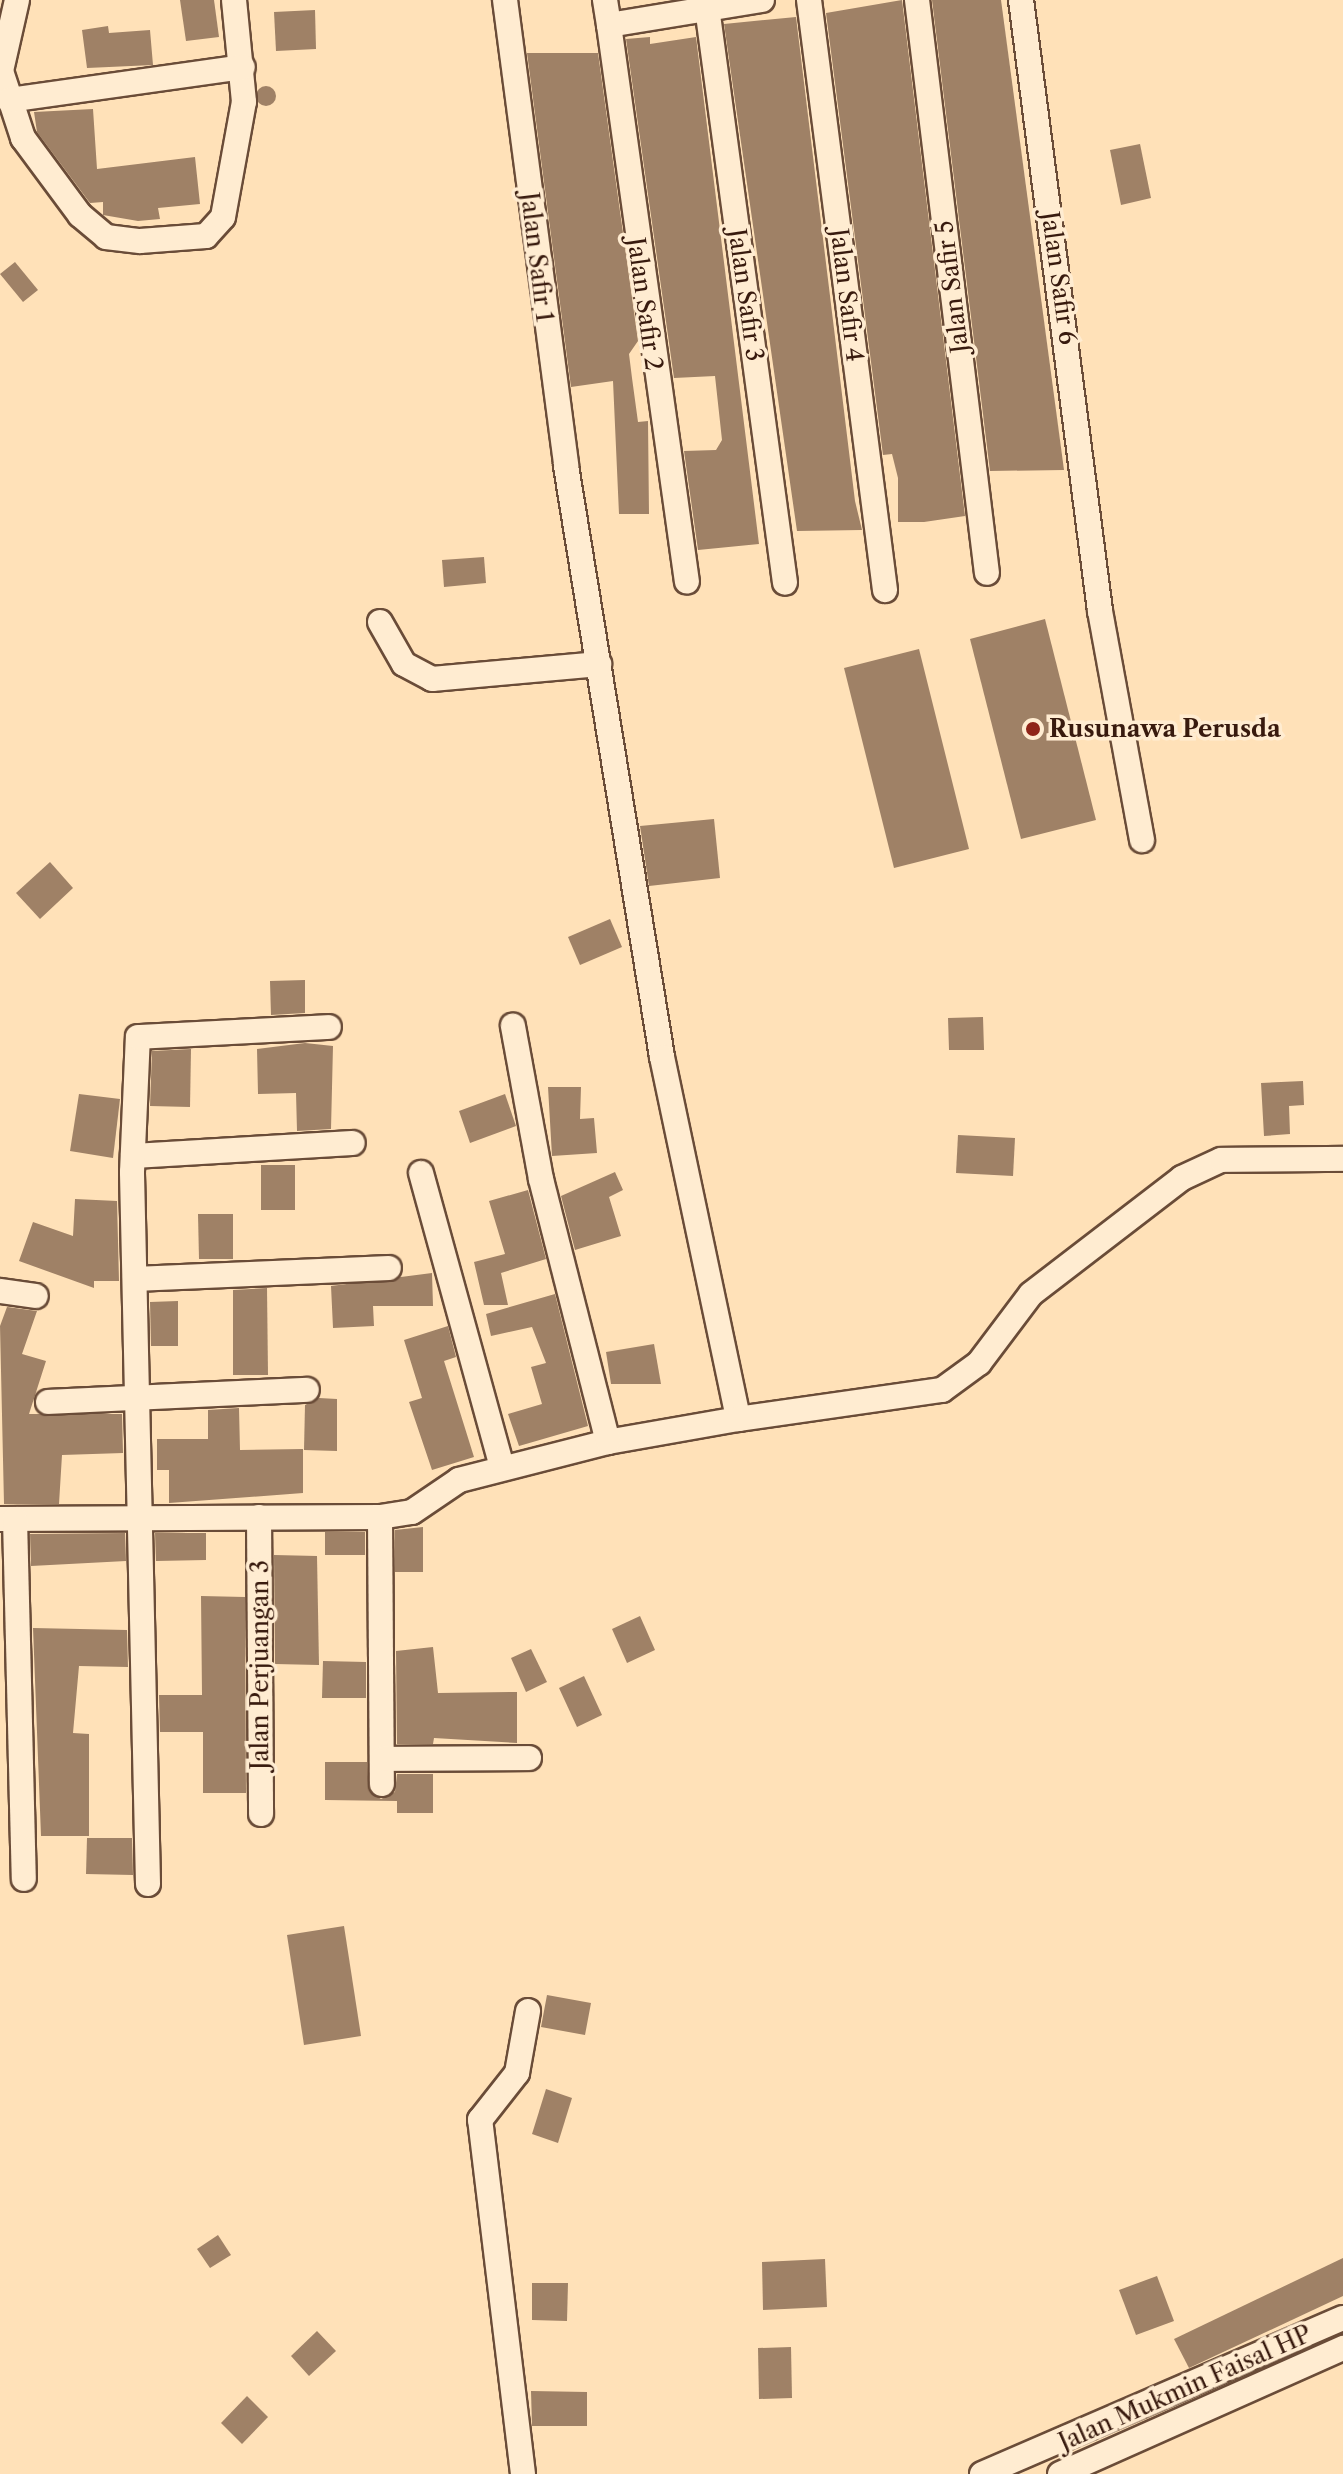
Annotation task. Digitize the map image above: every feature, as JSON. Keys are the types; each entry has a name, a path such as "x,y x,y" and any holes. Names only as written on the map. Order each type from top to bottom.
{"street":[{"path":"17,0 2,47 9,100 55,189 106,237 206,236 229,201 243,67 234,0"},
{"name":"Jalan Safir 1","path":"505,0 566,466 662,1057 738,1419"},
{"name":"Jalan Safir 2","path":"605,0 687,582"},
{"path":"609,25 706,4 762,0"},
{"name":"Jalan Safir 4","path":"809,0 885,590"},
{"name":"Jalan Safir 5","path":"917,0 987,573"},
{"name":"Jalan Safir 6","path":"1021,0 1097,556 1142,840"},
{"name":"Jalan Safir 3","path":"706,4 785,583"},
{"path":"9,100 243,67"},
{"path":"380,622 404,664 432,679 599,664"},
{"path":"513,1026 541,1179 608,1442"},
{"path":"148,1884 138,1517 139,1396 133,1156 142,1033 329,1027"},
{"path":"133,1156 353,1143"},
{"path":"24,1879 10,1763 8,1519 380,1517 412,1512 436,1489 502,1468 608,1442 738,1419 942,1390 979,1363 1031,1294 1182,1178 1232,1159 1343,1159"},
{"path":"421,1173 502,1468"},
{"path":"135,1279 389,1268"},
{"path":"1,1294 36,1296"},
{"path":"48,1402 307,1390"},
{"name":"Jalan Perjuangan 3","path":"259,1517 261,1814"},
{"path":"380,1517 382,1784"},
{"path":"382,1759 529,1758"},
{"path":"523,2474 480,2120 517,2073 528,2011"},
{"name":"Jalan Mukmin Faisal HP","path":"982,2474 1343,2318"},
{"name":"Jalan Mukmin Faisal HP","path":"1060,2474 1343,2348"}],"building":[{"path":"180,0 214,0 219,37 186,41"},
{"path":"902,0 965,516 924,522 898,522 898,478 892,454 883,455 826,13"},
{"path":"932,0 1001,0 1064,470 990,471"},
{"path":"315,10 316,49 276,51 274,12"},
{"path":"796,17 855,501 862,530 797,531 724,24"},
{"path":"108,26 109,33 150,30 153,65 87,68 82,30"},
{"path":"650,37 650,44 696,37 759,544 698,550 684,451 716,450 722,440 715,376 674,378 626,39"},
{"path":"527,53 598,53 638,341 629,354 632,378 638,422 648,421 649,514 619,514 613,381 571,387"},
{"path":"266,86 273,89 276,96 273,103 266,106 259,103 256,96 259,89"},
{"path":"93,109 97,169 195,157 200,204 158,208 160,219 138,221 103,215 103,202 90,203 37,132 34,112"},
{"path":"1140,144 1151,198 1121,205 1110,150"},
{"path":"15,262 38,290 23,302 0,274"},
{"path":"484,557 486,583 444,587 442,560"},
{"name":"Rusunawa Perusda","path":"1045,619 1096,820 1021,839 970,639"},
{"path":"919,649 969,849 894,868 844,668"},
{"path":"714,819 720,878 649,886 640,826"},
{"path":"50,862 73,888 40,919 16,893"},
{"path":"610,919 622,947 580,965 568,937"},
{"path":"305,980 305,1013 271,1015 270,981"},
{"path":"983,1017 984,1050 949,1050 948,1018"},
{"path":"305,1043 333,1046 331,1129 297,1131 296,1093 258,1094 257,1049"},
{"path":"191,1049 190,1107 150,1106 152,1051"},
{"path":"1303,1081 1304,1105 1289,1106 1290,1134 1264,1136 1261,1083"},
{"path":"548,1087 581,1087 580,1119 594,1118 597,1153 552,1156"},
{"path":"79,1094 120,1099 113,1158 70,1151"},
{"path":"505,1094 516,1126 470,1143 459,1111"},
{"path":"958,1135 1015,1138 1013,1176 956,1173"},
{"path":"261,1165 295,1165 295,1210 261,1210"},
{"path":"615,1172 623,1190 609,1197 621,1236 575,1250 561,1196"},
{"path":"528,1190 546,1259 501,1273 508,1305 484,1305 474,1262 505,1254 489,1201"},
{"path":"75,1199 117,1201 119,1281 94,1281 94,1288 19,1261 33,1222 73,1236"},
{"path":"198,1214 233,1214 233,1259 199,1259"},
{"path":"432,1273 433,1306 373,1306 374,1326 333,1328 331,1286"},
{"path":"267,1288 268,1375 233,1375 233,1290"},
{"path":"555,1294 588,1426 519,1446 508,1414 542,1404 531,1367 546,1363 532,1327 491,1336 486,1314"},
{"path":"178,1301 178,1346 151,1346 150,1302"},
{"path":"7,1307 37,1311 22,1354 46,1361 29,1414 122,1414 123,1453 62,1455 59,1504 4,1504 0,1326"},
{"path":"448,1326 456,1357 444,1361 474,1457 432,1470 409,1402 422,1398 404,1340"},
{"path":"654,1344 661,1384 611,1384 606,1352"},
{"path":"319,1398 337,1399 337,1451 304,1450 305,1405"},
{"path":"239,1408 240,1450 303,1449 303,1493 169,1503 169,1470 157,1470 157,1439 208,1439 208,1410"},
{"path":"423,1527 423,1572 395,1572 395,1530"},
{"path":"325,1532 365,1532 365,1555 325,1555"},
{"path":"125,1533 126,1561 31,1566 30,1534"},
{"path":"155,1533 206,1533 206,1560 156,1561"},
{"path":"274,1555 317,1556 319,1665 275,1664"},
{"path":"201,1596 245,1597 246,1793 203,1793 203,1732 160,1732 159,1695 202,1695"},
{"path":"640,1616 655,1650 627,1663 612,1629"},
{"path":"33,1628 127,1630 128,1667 79,1666 73,1733 89,1734 89,1836 41,1836"},
{"path":"433,1647 438,1693 517,1692 517,1743 434,1738 433,1744 397,1744 396,1651"},
{"path":"531,1649 547,1682 526,1692 511,1658"},
{"path":"323,1661 366,1662 366,1698 322,1698"},
{"path":"584,1676 602,1715 577,1727 559,1688"},
{"path":"325,1762 367,1762 369,1791 381,1799 395,1792 397,1774 433,1774 433,1813 397,1813 397,1801 325,1800"},
{"path":"87,1838 132,1838 133,1875 86,1874"},
{"path":"344,1926 361,2036 304,2045 287,1935"},
{"path":"547,1995 591,2003 585,2035 541,2027"},
{"path":"546,2089 572,2098 558,2143 532,2134"},
{"path":"218,2235 231,2255 210,2268 197,2249"},
{"path":"1343,2258 1343,2296 1189,2368 1174,2339"},
{"path":"825,2259 827,2307 763,2310 762,2262"},
{"path":"1157,2276 1174,2321 1136,2335 1119,2290"},
{"path":"532,2283 568,2283 567,2321 532,2320"},
{"path":"317,2331 336,2351 309,2376 291,2356"},
{"path":"791,2347 792,2398 759,2399 758,2348"},
{"path":"531,2391 587,2392 587,2426 532,2426"},
{"path":"247,2396 268,2417 242,2444 221,2423"}],"place":[{"name":"Rusunawa Perusda","path":"1033,729"}]}
